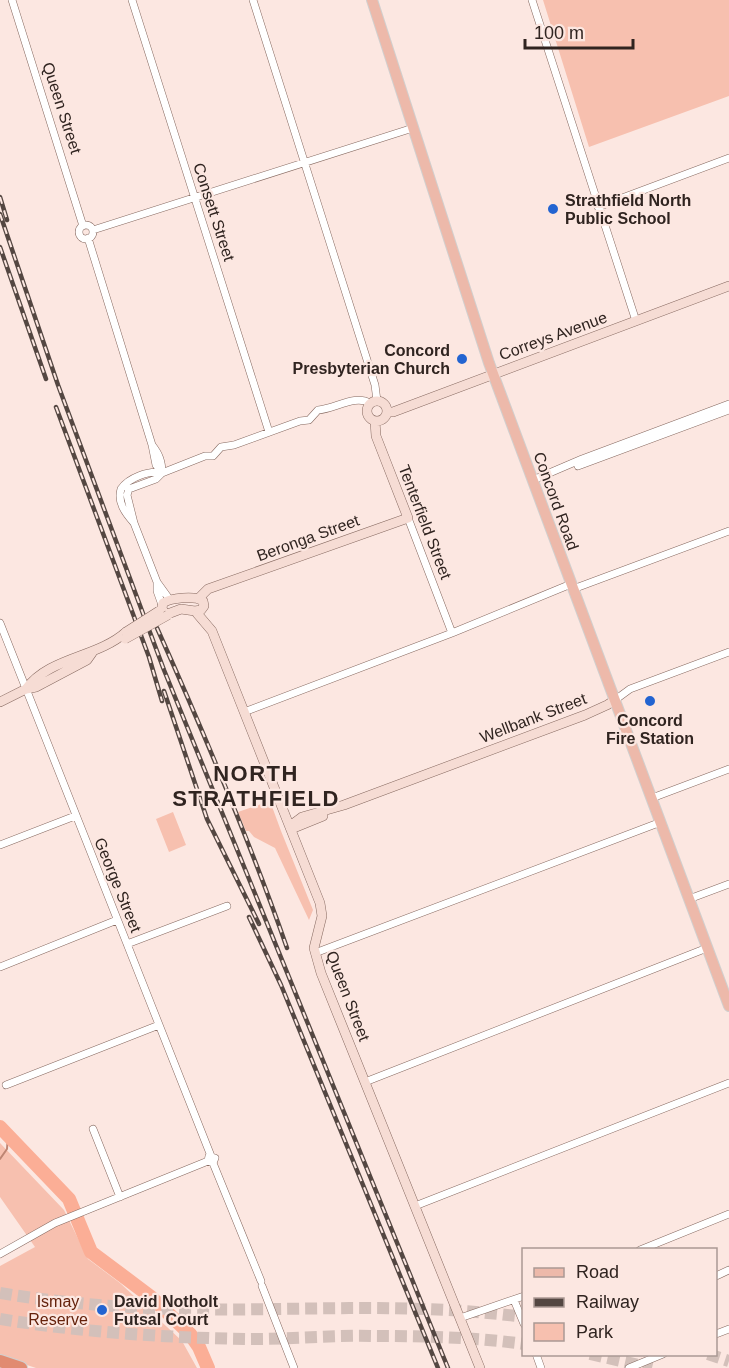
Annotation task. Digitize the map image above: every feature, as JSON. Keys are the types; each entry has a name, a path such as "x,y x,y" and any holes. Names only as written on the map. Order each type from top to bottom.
{"highway":[{"path":"0,1361 21,1368"}],"main road":[{"name":"Concord Road","path":"372,0 493,374 728,1003"}],"street":[{"name":"Queen Street","path":"12,0 83,226"},
{"name":"Consett Street","path":"132,0 269,432"},
{"path":"164,608 127,499 128,492 133,487 205,456 213,456 221,447 234,445 300,421 309,420 318,410 327,410 357,400 365,400 374,402 385,406 387,412 382,420 375,422 367,415 367,409 374,402 375,385 253,0"},
{"path":"532,0 636,321"},
{"path":"93,230 412,128"},
{"path":"598,207 729,159"},
{"path":"88,238 80,235 80,229 83,226 89,226 93,230"},
{"path":"88,238 93,230"},
{"path":"88,238 156,465 162,473"},
{"name":"Correys Avenue","path":"387,412 393,412 729,286"},
{"path":"533,480 729,404"},
{"path":"533,480 606,456 729,410"},
{"name":"Tenterfield Street","path":"375,422 376,436 452,633"},
{"name":"Beronga Street","path":"200,604 208,589 408,518"},
{"path":"244,712 299,693 572,586 729,531"},
{"name":"Queen Street","path":"200,604 212,621 212,631 291,827 321,909 315,953 480,1368"},
{"path":"164,608 181,609 200,604"},
{"path":"0,702 26,689 36,687 87,660 93,652 122,637 164,608 200,604"},
{"name":"George Street","path":"0,623 294,1368"},
{"name":"Wellbank Street","path":"291,827 585,715 607,705 630,688 729,652"},
{"path":"652,798 729,769"},
{"name":"Wellbank Street","path":"291,827 302,817 344,806"},
{"path":"284,813 297,818 302,817"},
{"path":"0,845 75,816"},
{"path":"315,953 661,822"},
{"path":"689,899 729,884"},
{"path":"128,944 227,906"},
{"path":"0,967 117,920"},
{"path":"365,1082 708,948"},
{"path":"6,1085 159,1025"},
{"path":"415,1206 729,1083"},
{"path":"93,1128 120,1197"},
{"path":"0,1254 70,1216 211,1160"},
{"path":"645,1248 729,1214"},
{"path":"460,1318 522,1297"},
{"path":"514,1300 522,1319"},
{"path":"629,1368 658,1356"}],"green space":[{"path":"543,0 729,0 729,96 589,147"},
{"path":"270,801 313,910 309,920 275,848 246,831 238,812"},
{"path":"173,812 186,845 169,852 156,819"},
{"name":"Ismay Reserve","path":"0,1143 64,1210 88,1259 120,1283 182,1341 197,1368 36,1368 0,1356 0,1266 35,1247 0,1197"}],"waterway":[{"path":"0,1127 69,1199 91,1252 151,1297 190,1334 199,1347 208,1368"},
{"path":"0,1159 7,1149 8,1135"}],"tunnel":[{"path":"0,1293 147,1308 435,1309 522,1317"},
{"path":"0,1319 93,1331 187,1337 250,1339 411,1336 467,1338 522,1344"},
{"path":"599,1356 652,1368"},
{"path":"714,1356 729,1361"}],"railway":[{"path":"0,197 7,220"},
{"path":"0,214 58,385 164,670 448,1368"},
{"path":"0,247 46,379"},
{"path":"56,407 149,657 162,701"},
{"path":"157,628 225,786 287,948"},
{"path":"164,691 207,819 259,924"},
{"path":"249,917 281,985 438,1368"}],"place":[{"name":"Strathfield North Public School","path":"553,209"},
{"name":"Concord Presbyterian Church","path":"462,359"},
{"name":"Concord Fire Station","path":"650,701"},
{"name":"David Notholt Futsal Court","path":"102,1310"}],"district":[{"name":"NORTH STRATHFIELD","path":"256,786"}]}
